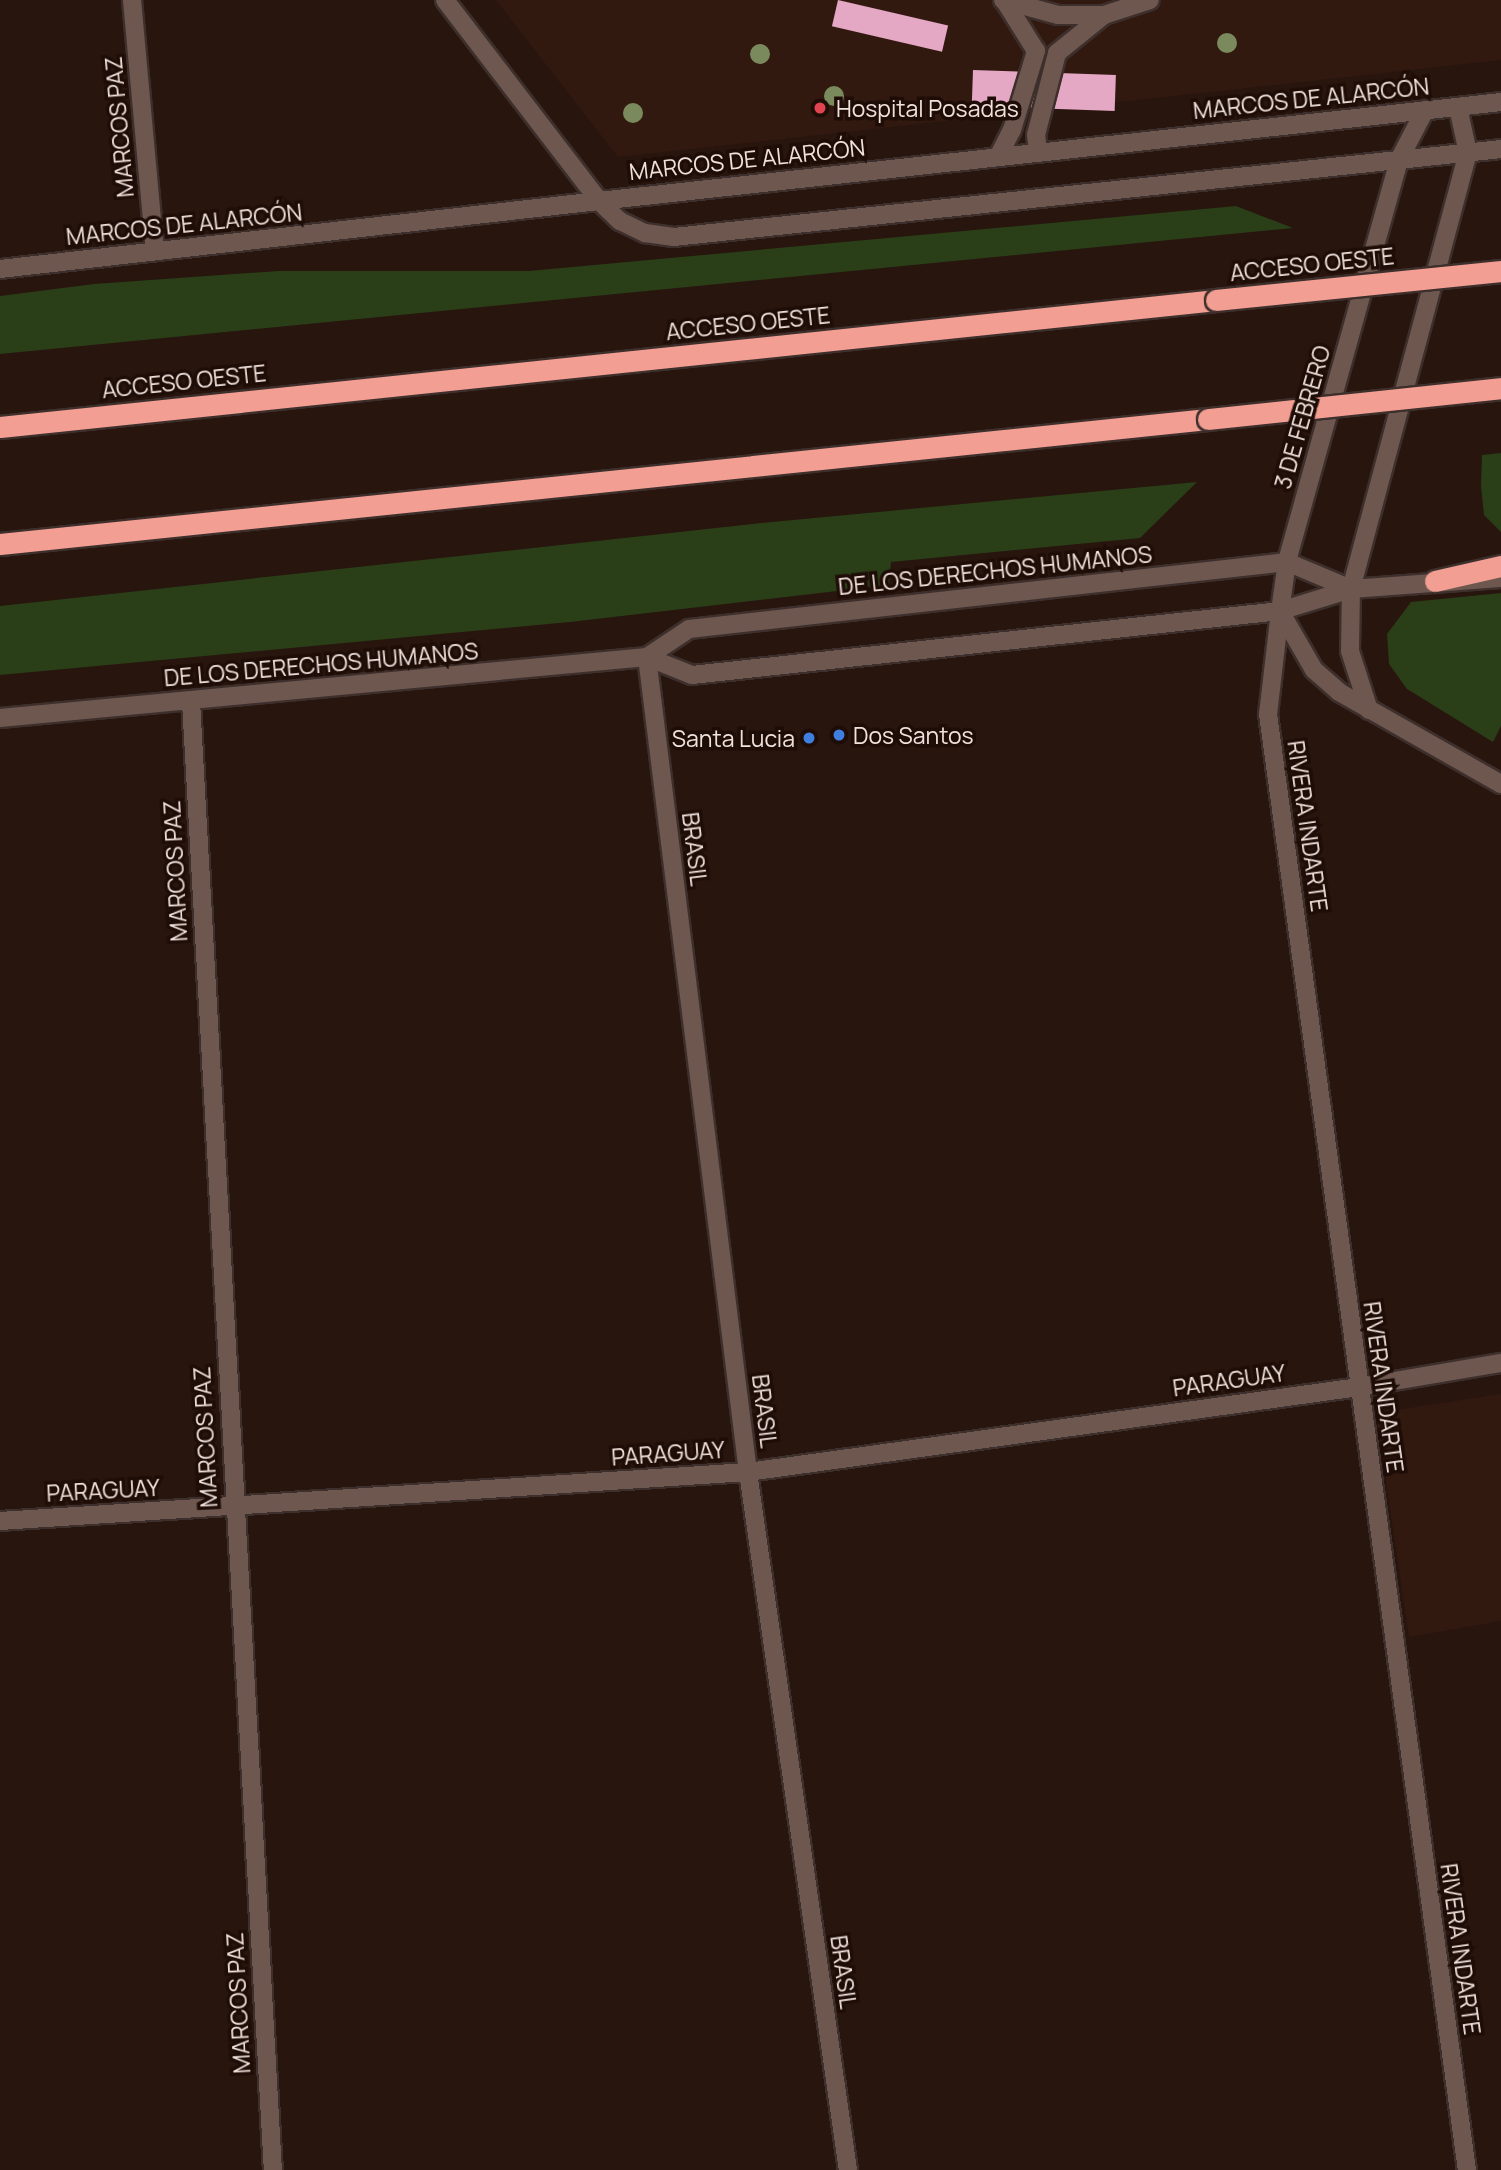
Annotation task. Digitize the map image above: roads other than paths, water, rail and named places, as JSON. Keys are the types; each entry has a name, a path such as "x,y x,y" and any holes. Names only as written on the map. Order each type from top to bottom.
{"highway":[{"name":"ACCESO OESTE","path":"0,427 1501,271"},
{"path":"0,544 1501,388"},
{"path":"1435,581 1501,566"}],"street":[{"name":"MARCOS PAZ","path":"132,0 155,251"},
{"path":"445,0 599,201 620,221 645,233 674,237 1501,149"},
{"path":"1004,1 1058,15 1104,15 1144,1"},
{"path":"999,155 1012,130 1036,51 1004,1"},
{"path":"1038,151 1036,135 1057,53 1104,15"},
{"name":"MARCOS DE ALARCÓN","path":"0,270 999,155 1501,102"},
{"path":"1368,710 1350,651 1351,589 1468,153 1458,107"},
{"name":"3 DE FEBRERO","path":"1279,611 1287,562 1399,160 1425,110"},
{"name":"DE LOS DERECHOS HUMANOS","path":"646,657 689,629 1287,562 1351,589"},
{"name":"DE LOS DERECHOS HUMANOS","path":"0,718 646,657 692,675 1279,611 1351,589 1501,578"},
{"path":"1279,611 1314,670 1368,710 1501,784"},
{"name":"RIVERA INDARTE","path":"1279,611 1268,713 1468,2170"},
{"name":"BRASIL","path":"646,657 748,1472 848,2170"},
{"name":"MARCOS PAZ","path":"191,701 233,1507 273,2170"},
{"name":"PARAGUAY","path":"0,1521 748,1472 1359,1387 1501,1363"}],"place":[{"name":"Hospital Posadas","path":"820,108"},
{"name":"Dos Santos","path":"839,735"},
{"name":"Santa Lucia","path":"809,738"}]}
